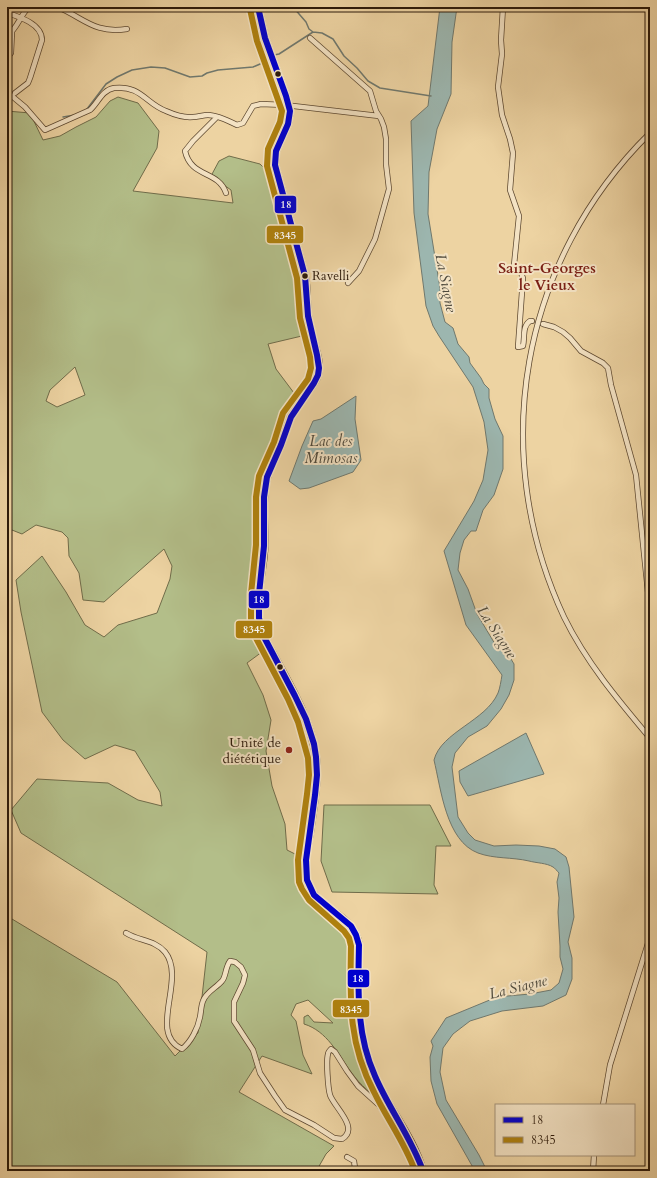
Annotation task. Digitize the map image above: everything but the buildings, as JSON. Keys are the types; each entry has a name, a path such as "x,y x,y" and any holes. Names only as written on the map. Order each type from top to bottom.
{"main road":[{"path":"258,7 265,38 289,105 290,118 276,150 275,165 305,276 308,290 308,322 319,360 318,376 297,406 289,421 267,476 265,489 265,547 258,617 266,641 304,711 312,737 316,768 315,790 306,854 307,879 314,894 325,905 347,921 358,938 358,1010 364,1050 375,1077 417,1154 423,1171"}],"street":[{"path":"7,36 12,32 29,7"},
{"path":"58,7 94,27 115,30 127,28"},
{"path":"503,7 501,40 502,54 498,87 502,115 513,153 510,190 519,216 514,265 524,278 518,347 523,346 527,323 532,321"},
{"path":"7,13 17,15 29,22 39,31 42,36 30,78 28,82 15,93"},
{"path":"7,58 11,53 12,32"},
{"path":"310,38 370,91 385,133 386,164 389,189 382,219 375,239 359,271 348,282"},
{"path":"7,92 25,107 46,130 66,120 83,114 94,106 103,93 108,90 121,88 137,92 146,97 159,109 177,115 184,117 208,115 237,125 243,123 253,106 257,105 289,105 379,116"},
{"path":"217,118 193,141 185,151 192,166 218,181 224,187 226,192"},
{"path":"650,133 620,165 601,190 576,230 558,265 541,311 532,344 524,394 523,431 524,471 530,512 540,554 555,596 565,618 590,662 616,699 650,738"},
{"path":"542,324 554,327 563,332 581,351 603,363 608,368 611,385 636,475 650,612"},
{"path":"126,933 133,937 156,944 164,951 170,960 172,973 167,1025 168,1034 174,1046 182,1049 186,1046 195,1032 206,995 223,980 226,966 230,961 235,962 241,967 245,975 234,1002 234,1021 253,1050 260,1073 285,1110 314,1125 334,1138 342,1139 346,1137 348,1133 347,1123 330,1094 328,1056 331,1049 335,1052 358,1086 379,1104 396,1129 405,1132"},
{"path":"604,1104 610,1066 650,937"},
{"path":"593,1171 594,1156"},
{"path":"346,1157 354,1161 355,1168 352,1171"}],"green space":[{"path":"118,97 138,103 159,131 157,148 133,191 233,203 231,190 211,176 219,161 229,156 260,164 276,180 303,284 303,320 306,335 268,344 276,369 297,397 284,419 276,444 261,477 260,550 253,619 266,649 247,663 263,695 271,720 266,751 272,786 285,824 287,850 303,858 304,884 319,906 345,923 355,940 354,1000 357,1041 384,1105 358,1081 326,1038 312,1027 304,1024 304,1017 308,1015 314,1022 333,1023 308,1000 296,1004 291,1015 296,1021 303,1055 312,1074 262,1056 239,1092 334,1146 326,1154 318,1168 322,1171 7,1171 7,916 117,982 175,1056 198,1033 207,952 21,833 11,810 37,779 108,783 138,800 162,806 160,792 135,751 115,745 85,759 63,740 42,712 21,612 16,580 42,556 66,592 85,625 104,637 118,625 157,613 170,579 172,566 164,549 104,602 83,600 79,573 69,556 68,538 62,532 36,525 22,534 7,528 7,111 30,113 43,140 60,136 96,117 110,101","holes":["75,367 85,395 57,407 46,401 50,390"]},
{"path":"324,805 430,805 451,846 436,846 434,885 438,894 332,892 321,861"}],"water":[{"path":"440,7 457,7 452,42 451,94 437,129 429,172 428,214 440,288 440,303 445,322 453,328 458,344 469,357 470,363 489,389 489,398 495,419 503,436 503,469 494,495 483,510 476,531 471,531 464,540 460,553 458,570 468,589 477,614 495,644 508,654 514,664 514,680 509,695 501,709 487,726 468,737 455,753 452,767 458,817 468,833 475,840 494,846 539,846 555,849 566,857 569,867 574,917 568,942 572,958 572,979 566,995 543,1006 502,1011 470,1021 453,1034 443,1048 440,1072 446,1100 487,1171 475,1171 437,1104 431,1081 430,1057 433,1046 431,1041 446,1018 497,997 530,994 551,990 559,983 563,969 560,957 558,912 559,898 557,882 559,873 554,867 548,865 484,855 467,847 452,826 447,813 434,760 438,750 445,742 492,703 499,691 502,675 466,625 444,551 474,501 483,480 488,450 484,422 473,387 433,326 426,306 414,213 411,121 428,106"},
{"name":"Lac des Mimosas","path":"356,396 355,419 361,460 353,472 309,488 300,489 289,481 313,421 321,419"},
{"path":"526,733 544,774 468,796 460,782 459,771"}],"waterway":[{"path":"293,7 306,22 309,29 313,32 322,33 333,39 344,56 368,81 380,88 431,96"},
{"path":"274,55 279,54 313,32"},
{"path":"87,109 106,84 132,70 151,67 165,68 190,77 202,76 218,70 253,67 267,61 269,58"},
{"path":"63,117 75,115"}],"transit line":[{"name":"18","path":"258,7 265,38 290,111 288,124 276,151 275,165 305,276 308,316 319,368 318,375 314,383 291,417 267,477 264,497 264,546 259,594 259,618 263,635 306,719 314,744 317,775 306,860 307,880 314,895 351,926 356,935 359,945 358,979 361,1028 364,1044 375,1076 412,1146 423,1171"},
{"name":"8345","path":"250,9 257,41 282,111 280,122 268,149 267,166 297,278 300,318 310,357 311,368 308,379 283,413 274,442 259,476 256,497 256,545 251,594 251,619 256,638 288,699 298,722 308,758 309,775 298,860 299,882 309,900 344,931 349,938 351,946 352,1021 359,1056 374,1092 406,1151 415,1171"}],"place":[{"name":"Ravelli","path":"305,276"},
{"name":"Unité de diététique","path":"289,750"}],"district":[{"name":"Saint-Georges le Vieux","path":"547,276"}],"water label":[{"name":"La Siagne","path":"446,283"},
{"name":"La Siagne","path":"497,632"},
{"name":"La Siagne","path":"518,987"}]}
